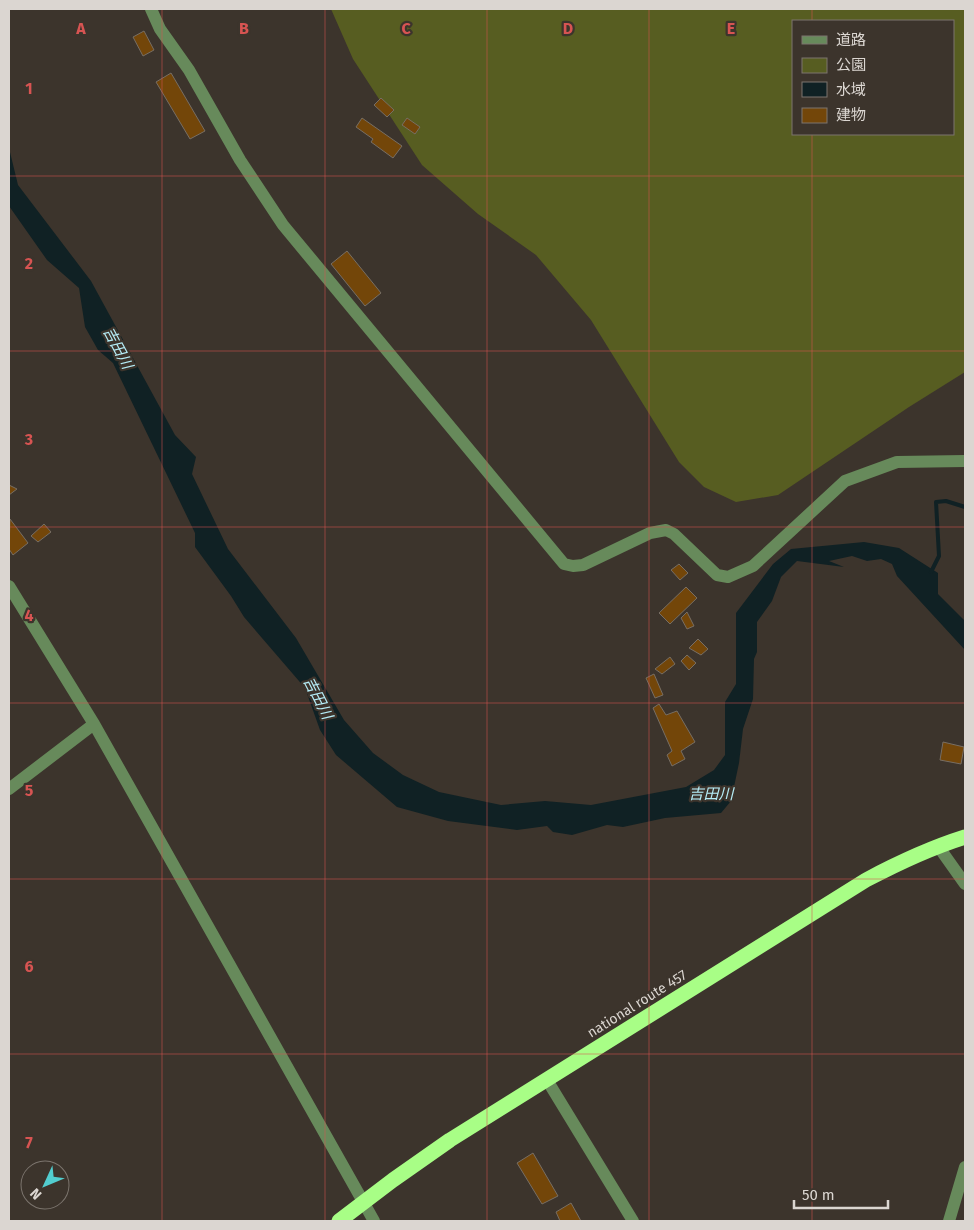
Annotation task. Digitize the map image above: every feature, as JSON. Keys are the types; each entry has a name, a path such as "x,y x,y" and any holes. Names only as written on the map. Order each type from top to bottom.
{"highway":[{"name":"national route 457","path":"339,1221 450,1140 866,880 896,864 965,837"}],"street":[{"path":"151,9 160,29 189,70 240,160 284,225 564,564 573,566 584,565 650,533 666,530 674,534 717,575 728,577 753,566 845,480 897,462 965,461"},
{"path":"9,586 94,724 374,1221"},
{"path":"9,789 94,724"},
{"path":"938,846 965,884"},
{"path":"547,1080 633,1221"},
{"path":"949,1221 965,1167"}],"green space":[{"path":"331,9 965,9 965,372 909,407 778,495 736,502 704,487 679,462 591,320 536,255 478,214 422,165 353,59"}],"water":[{"name":"吉田川","path":"9,148 18,185 91,281 175,435 196,457 192,474 228,549 296,638 344,720 373,753 403,775 439,792 501,805 545,801 591,805 686,787 714,770 725,755 725,702 736,684 736,613 773,564 791,549 864,542 899,548 938,573 938,594 965,621 965,650 897,576 892,564 881,559 867,561 852,556 829,561 844,567 797,561 781,577 772,601 757,622 757,652 754,659 753,699 743,729 739,763 731,801 721,813 665,818 623,827 607,825 572,835 553,832 547,826 517,830 448,821 397,807 336,755 320,730 305,688 244,617 195,547 195,533 113,363 98,350 85,327 79,288 47,260 9,206"}],"building":[{"path":"144,31 154,50 143,56 133,37"},
{"path":"171,73 205,131 190,139 156,82"},
{"path":"381,98 394,110 387,117 374,105"},
{"path":"362,118 402,146 393,158 371,142 373,139 356,127"},
{"path":"407,118 420,127 415,134 402,125"},
{"path":"347,251 381,293 365,306 331,264"},
{"path":"9,485 17,489 9,495"},
{"path":"10,519 28,543 13,555 9,549"},
{"path":"44,524 51,532 38,542 31,536"},
{"path":"679,564 688,573 680,580 671,570"},
{"path":"686,587 697,598 670,624 659,613"},
{"path":"687,612 694,626 687,629 681,618"},
{"path":"698,639 708,649 701,655 689,648"},
{"path":"687,655 696,663 689,670 681,661"},
{"path":"670,657 675,664 662,674 655,669"},
{"path":"654,674 663,695 655,698 646,678"},
{"path":"659,704 666,715 677,711 695,742 681,751 685,759 672,766 667,755 672,751 653,708"},
{"path":"943,742 964,747 961,764 940,760"},
{"path":"533,1153 558,1196 542,1204 517,1163"},
{"path":"571,1203 581,1221 560,1221 556,1212"}],"waterway":[{"path":"931,572 939,556 936,502 946,501 965,507"}]}
